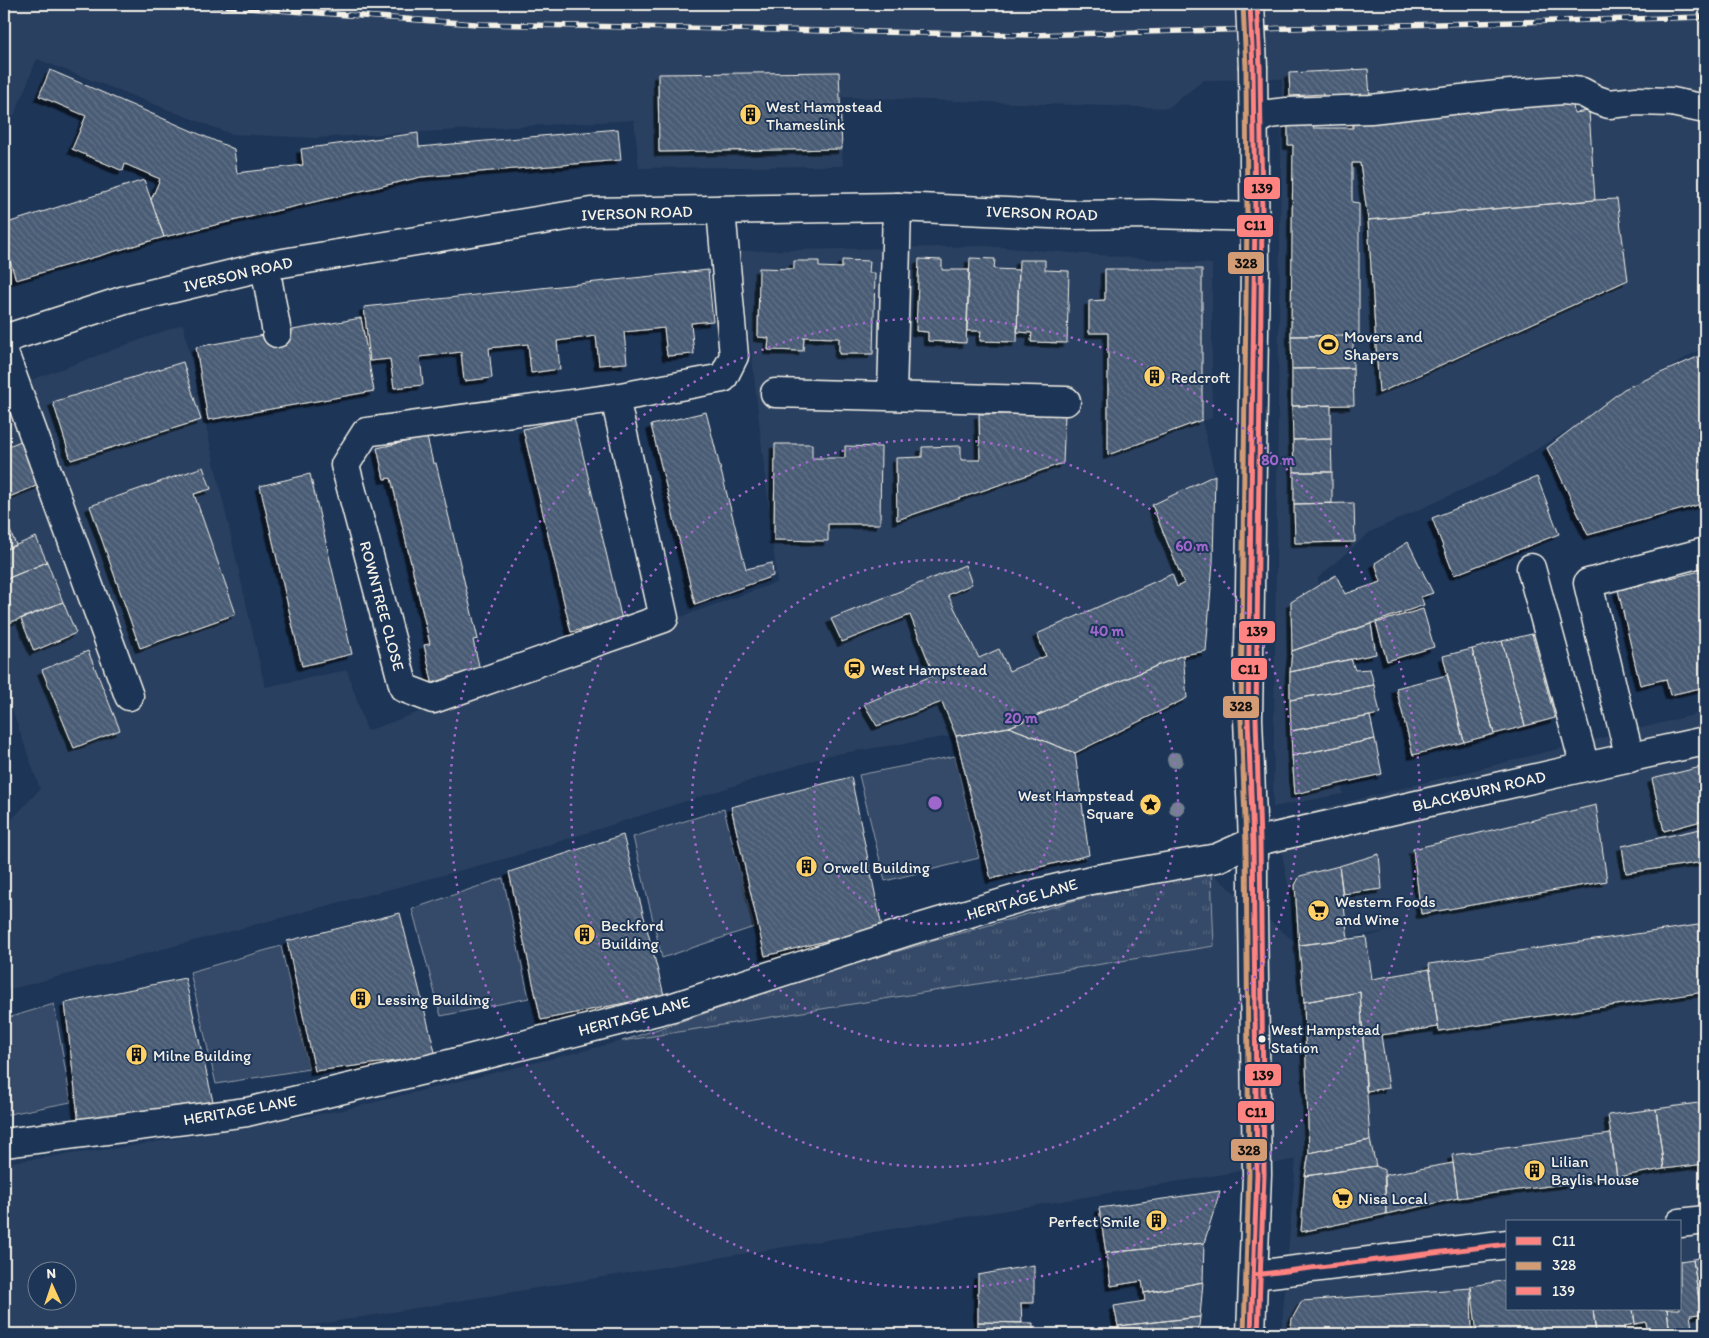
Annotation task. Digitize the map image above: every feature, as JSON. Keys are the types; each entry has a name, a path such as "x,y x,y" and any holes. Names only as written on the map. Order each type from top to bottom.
{"street":[{"path":"1250,4 1253,68 1255,218 1248,719 1253,842 1258,1174 1252,1334"},
{"path":"1254,122 1269,114 1287,112 1371,109 1498,94 1564,90 1582,92 1609,104 1672,102 1705,109"},
{"path":"892,396 896,206"},
{"name":"IVERSON ROAD","path":"4,339 125,300 265,266 591,212 896,206 1071,215 1152,214 1255,218"},
{"name":"ROWNTREE CLOSE","path":"615,398 664,618 433,698 404,688 344,465 366,432 615,398 723,378 734,356 722,210"},
{"path":"265,266 277,333"},
{"path":"4,353 129,696"},
{"path":"775,393 1066,401"},
{"path":"1630,758 1588,583 1705,552"},
{"path":"1531,568 1585,767"},
{"name":"BLACKBURN ROAD","path":"1253,842 1705,741"},
{"name":"HERITAGE LANE","path":"4,1143 246,1112 432,1068 673,1007 909,931 1033,894 1091,880 1217,858 1253,842"},
{"path":"1682,1223 1705,1220"},
{"path":"1254,1275 1506,1244"}],"shaded area":[{"path":"4,4 1705,4 1705,346 1495,475 1370,532 1318,578 1343,794 1273,807 1282,79 1204,80 1168,108 840,97 843,166 639,168 634,120 315,138 231,134 37,59 14,116 4,114"},
{"path":"985,246 1212,264 1212,418 1202,421 1215,475 1213,562 1206,651 1176,658 1009,727 830,755 508,858 4,991 4,828 40,789 4,687 4,390 183,324 265,687 347,670 367,731 777,582 740,251"},
{"path":"1705,712 1705,1334 1281,1334 1296,1159 1230,1173 260,1334 4,1334 4,1163 132,1146 343,1110 622,1041 843,967 1090,896 1211,873 1299,945 1276,820","holes":["1391,930 1392,930 1366,937 1316,943"]}],"green space":[{"path":"955,756 979,858 885,881 859,775"},
{"path":"724,809 754,927 662,958 633,837"},
{"path":"1211,873 1214,946 622,1041 843,967 1090,896"},
{"path":"503,878 529,998 441,1016 412,909"},
{"path":"281,946 309,1069 216,1084 190,972"},
{"path":"54,1004 71,1102 4,1115 4,1019"}],"building":[{"path":"1368,69 1370,97 1323,100 1323,94 1290,96 1289,73"},
{"path":"50,70 234,149 237,173 303,165 301,149 418,133 419,147 618,129 621,160 421,177 164,237 151,200 160,179 125,164 123,171 72,149 86,116 39,96"},
{"name":"West Hampstead Thameslink","path":"839,72 842,149 659,152 658,74"},
{"path":"1572,97 1574,113 1589,111 1595,200 1368,220 1360,163 1352,163 1352,202 1359,203 1359,336 1291,336 1293,145 1288,145 1288,122 1314,122 1313,128 1353,128 1353,118"},
{"path":"4,130 6,130 4,163"},
{"path":"144,180 164,237 16,280 4,242 4,224"},
{"path":"1617,199 1628,280 1379,393 1368,220"},
{"path":"970,258 995,259 994,269 1019,270 1017,342 980,341 981,331 967,331"},
{"path":"919,259 942,260 942,270 969,270 966,343 928,341 928,332 916,331"},
{"path":"842,260 870,261 869,273 875,273 873,354 839,354 839,338 804,337 803,351 768,350 769,338 758,337 759,268 794,269 794,261 819,261 819,267 842,268"},
{"path":"1019,260 1045,260 1045,270 1069,271 1067,343 1031,342 1032,333 1017,332"},
{"name":"Redcroft","path":"1105,269 1202,269 1202,420 1108,455 1108,333 1089,333 1089,301 1105,300"},
{"path":"708,270 713,321 691,323 694,354 667,356 664,328 624,332 627,363 599,365 596,336 557,341 560,369 531,373 528,344 489,348 492,378 464,381 461,352 420,357 423,385 394,388 390,359 370,361 364,307"},
{"path":"361,318 374,391 208,420 196,347"},
{"path":"1353,335 1353,368 1292,369 1291,336"},
{"path":"1702,355 1705,364 1705,503 1588,535 1547,448 1624,389"},
{"path":"183,362 201,420 71,460 53,402"},
{"path":"1353,368 1354,405 1292,406 1292,369"},
{"path":"1331,405 1331,439 1293,440 1292,406"},
{"path":"706,412 746,569 772,563 773,576 695,604 651,425"},
{"path":"979,414 1065,414 1063,463 897,520 896,458 922,457 922,447 961,446 961,460 980,460"},
{"path":"574,417 622,620 571,632 523,429"},
{"path":"427,437 433,463 436,463 478,639 473,640 481,674 433,686 424,645 430,644 391,478 384,479 377,448"},
{"path":"1331,439 1332,472 1294,472 1293,440"},
{"path":"23,440 41,484 4,499 4,448"},
{"path":"775,444 812,444 812,458 845,458 845,446 881,447 880,524 828,524 828,541 774,540"},
{"path":"203,467 211,489 194,494 236,614 140,648 90,506"},
{"path":"1294,472 1332,472 1332,503 1294,504"},
{"path":"310,474 352,654 302,666 260,486"},
{"path":"1215,475 1213,562 1206,651 1183,655 1009,727 956,736 942,702 877,726 864,704 934,675 910,615 842,642 831,619 965,565 972,584 948,595 979,658 999,649 1009,671 1046,656 1037,634 1172,574 1177,587 1184,583 1152,505"},
{"path":"1537,477 1559,534 1454,575 1432,518"},
{"path":"1354,503 1355,542 1295,543 1294,504"},
{"path":"6,521 16,545 4,550 4,522"},
{"path":"36,537 47,562 4,580 4,550"},
{"path":"1408,542 1433,593 1421,597 1424,605 1292,651 1291,602 1336,575 1345,594 1381,582 1375,563"},
{"path":"47,562 63,602 9,623 4,611 4,580"},
{"path":"1705,570 1705,687 1670,695 1666,679 1640,685 1618,590"},
{"path":"63,602 76,633 34,651 21,619"},
{"path":"1423,609 1434,647 1387,661 1376,623"},
{"path":"1371,624 1376,654 1290,672 1292,651"},
{"path":"1532,634 1555,718 1525,726 1502,641"},
{"path":"1502,641 1525,726 1494,734 1472,649"},
{"path":"1472,649 1494,734 1464,742 1443,656"},
{"path":"88,651 120,730 74,748 42,670"},
{"path":"1183,655 1187,698 1075,753 1009,727"},
{"path":"1351,659 1355,670 1370,669 1374,685 1290,700 1290,672"},
{"path":"1447,675 1464,742 1413,755 1396,688"},
{"path":"1374,685 1380,714 1291,731 1290,700"},
{"path":"1370,716 1375,739 1292,756 1291,731"},
{"path":"1009,727 1075,753 1089,855 991,879 956,736"},
{"path":"1375,739 1382,774 1295,794 1292,756"},
{"path":"1705,766 1705,820 1664,831 1652,779"},
{"name":"Orwell Building","path":"851,777 882,927 765,956 731,807"},
{"path":"1596,805 1607,881 1421,914 1413,849"},
{"path":"1705,828 1705,862 1626,873 1622,846"},
{"name":"Beckford Building","path":"623,835 664,995 541,1020 509,872"},
{"path":"1379,854 1382,889 1343,894 1339,866"},
{"path":"1339,866 1348,939 1299,945 1295,885 1300,876"},
{"name":"Lessing Building","path":"400,913 436,1056 315,1071 287,941"},
{"path":"1705,924 1705,992 1439,1031 1429,964"},
{"name":"West Hampstead Station","path":"1366,937 1372,979 1430,969 1438,1027 1381,1035 1389,1088 1366,1091 1360,992 1304,1002 1299,945"},
{"name":"Milne Building","path":"185,978 214,1106 79,1125 65,1003"},
{"path":"1360,992 1370,1140 1309,1153 1304,1002"},
{"path":"1705,1102 1705,1164 1664,1169 1656,1109"},
{"path":"1656,1109 1664,1169 1617,1177 1608,1115"},
{"name":"Lilian Baylis House","path":"1611,1134 1617,1177 1458,1198 1452,1155"},
{"path":"1370,1140 1376,1166 1305,1176 1309,1153"},
{"path":"1453,1163 1458,1198 1386,1214 1385,1175"},
{"path":"1376,1166 1384,1170 1386,1214 1301,1232 1305,1176"},
{"name":"Perfect Smile","path":"1220,1191 1204,1243 1106,1253 1099,1208"},
{"path":"1204,1243 1203,1282 1144,1293 1142,1281 1111,1286 1106,1253"},
{"path":"1705,1257 1705,1313 1701,1314 1693,1259"},
{"path":"1693,1259 1701,1314 1690,1315 1693,1334 1670,1334 1667,1310 1682,1310 1682,1261"},
{"path":"1034,1265 1034,1303 1021,1303 1022,1323 978,1322 978,1275"},
{"path":"1506,1280 1506,1310 1593,1310 1596,1334 1477,1334 1471,1286"},
{"path":"1203,1282 1200,1317 1118,1326 1114,1306 1145,1301 1144,1293"},
{"path":"1471,1288 1472,1334 1290,1334 1292,1319 1302,1301"},
{"path":"1593,1310 1633,1310 1635,1324 1624,1326 1625,1334 1596,1334"},
{"path":"1633,1310 1667,1310 1670,1334 1648,1334 1646,1322 1635,1324"},
{"path":"1200,1317 1198,1334 1119,1334 1118,1326"},
{"path":"978,1322 1033,1323 1033,1334 978,1334"}],"railway":[{"path":"193,4 476,24 1030,35 1705,17"}],"transit line":[{"name":"328","path":"1243,4 1246,68 1247,217 1241,719 1246,842 1249,1174 1244,1334"},
{"name":"C11","path":"1250,4 1255,217 1248,719 1253,842 1257,1174 1251,1334"},
{"name":"139","path":"1257,4 1262,217 1256,719 1260,842 1264,1174 1258,1334"},
{"name":"C11","path":"1254,1275 1506,1244"}],"place":[{"name":"West Hampstead Thameslink","path":"750,115"},
{"name":"Movers and Shapers","path":"1328,345"},
{"name":"Redcroft","path":"1155,377"},
{"name":"West Hampstead","path":"855,669"},
{"name":"West Hampstead Square","path":"1150,804"},
{"name":"Orwell Building","path":"807,867"},
{"name":"Western Foods and Wine","path":"1319,910"},
{"name":"Beckford Building","path":"585,934"},
{"name":"Lessing Building","path":"361,999"},
{"name":"West Hampstead Station","path":"1262,1039"},
{"name":"Milne Building","path":"137,1055"},
{"name":"Lilian Baylis House","path":"1535,1170"},
{"name":"Nisa Local","path":"1342,1198"},
{"name":"Perfect Smile","path":"1156,1221"}]}
